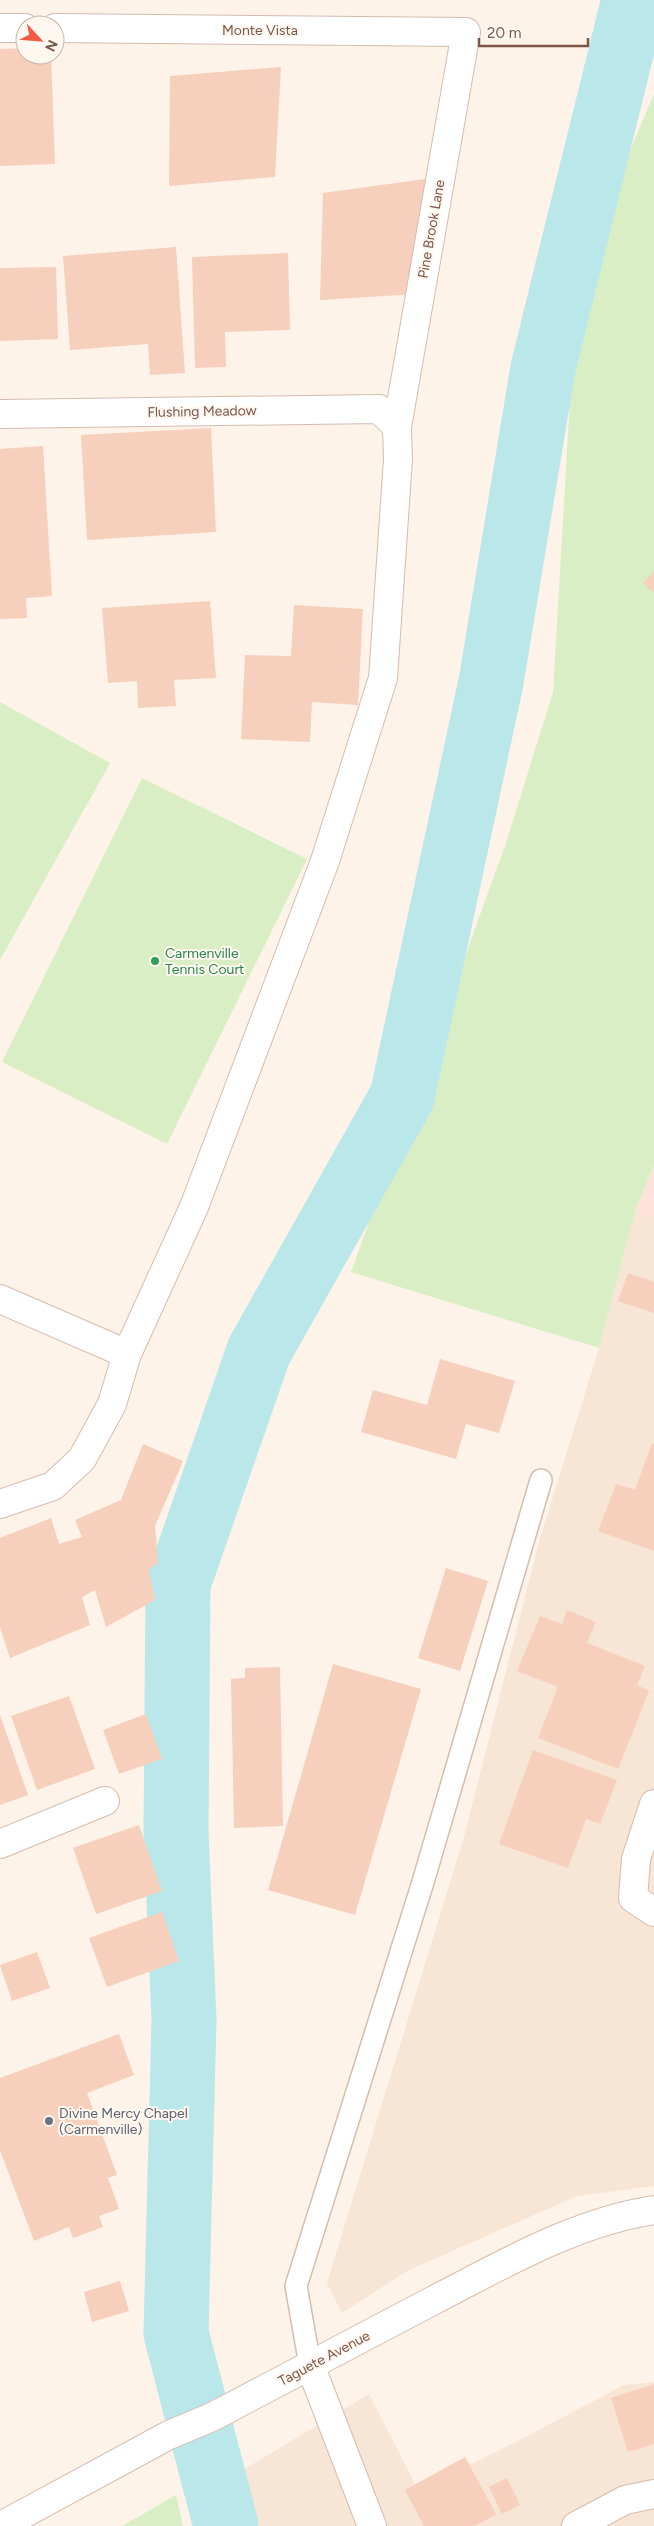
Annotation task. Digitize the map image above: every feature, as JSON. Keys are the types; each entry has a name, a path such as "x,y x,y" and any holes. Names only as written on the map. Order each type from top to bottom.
{"street":[{"path":"0,28 15,28"},
{"name":"Monte Vista","path":"65,28 466,32"},
{"name":"Pine Brook Lane","path":"0,1504 53,1486 82,1459 112,1404 127,1354 205,1179 325,861 383,678 398,459 397,427 466,32"},
{"name":"Flushing Meadow","path":"0,414 379,409 397,427"},
{"path":"0,1299 127,1354"},
{"path":"0,1844 106,1801"},
{"path":"654,1804 636,1859 633,1898 654,1912"},
{"name":"Taguete Avenue","path":"1,2526 169,2435 212,2417 514,2258 582,2229 627,2214 654,2210"},
{"path":"310,2366 372,2526"},
{"path":"576,2526 625,2500 654,2494"}],"lane":[{"path":"310,2366 296,2286 423,1882 541,1480"}],"shaded area":[{"path":"654,1165 654,1218 635,1212"},
{"path":"635,1212 654,1218 654,2186 577,2196 407,2271 342,2313 327,2283 464,1837 539,1542 599,1348"},
{"path":"654,2382 654,2526 259,2526 240,2472 369,2394 418,2490 514,2443 624,2385"}],"green space":[{"path":"654,94 654,1165 635,1212 599,1348 351,1272 506,843 553,692 571,382 628,155"},
{"path":"0,702 110,763 0,960"},
{"name":"Carmenville Tennis Court","path":"142,778 307,859 167,1144 2,1062"},
{"path":"176,2495 183,2526 122,2526"}],"building":[{"path":"15,48 15,65 51,65 55,164 0,166 0,49"},
{"path":"281,67 275,177 169,186 170,76"},
{"path":"425,179 416,294 320,300 323,193"},
{"path":"176,247 185,373 150,375 148,344 70,350 63,256"},
{"path":"288,253 290,330 225,332 226,367 195,368 192,257"},
{"path":"56,267 58,339 0,341 0,268"},
{"path":"211,428 216,532 87,540 81,435"},
{"path":"43,446 52,596 26,598 27,618 0,619 0,449"},
{"path":"654,571 654,593 643,583"},
{"path":"210,601 216,678 174,680 176,706 138,708 137,681 108,683 102,608"},
{"path":"294,605 363,609 358,705 312,702 310,742 241,739 245,655 291,656"},
{"path":"628,1273 654,1282 654,1313 618,1301"},
{"path":"440,1359 515,1381 499,1433 466,1424 456,1459 361,1432 373,1390 427,1405"},
{"path":"652,1443 654,1444 654,1551 598,1531 616,1484 635,1490"},
{"path":"143,1444 183,1461 155,1526 158,1563 149,1569 155,1600 106,1627 95,1590 82,1597 90,1625 10,1658 0,1627 0,1538 51,1518 59,1544 82,1537 75,1520 121,1500"},
{"path":"446,1568 488,1581 460,1671 418,1658"},
{"path":"567,1610 596,1622 587,1643 645,1666 637,1685 649,1691 618,1769 538,1738 558,1687 517,1671 540,1616 562,1624"},
{"path":"333,1664 421,1689 355,1915 268,1890"},
{"path":"280,1667 283,1826 234,1828 231,1679 245,1678 245,1668"},
{"path":"69,1696 95,1769 37,1790 11,1716"},
{"path":"146,1714 162,1759 119,1774 103,1730"},
{"path":"0,1715 28,1795 0,1805"},
{"path":"533,1750 617,1780 600,1824 586,1819 568,1868 499,1844"},
{"path":"139,1825 162,1891 96,1914 73,1848"},
{"path":"162,1912 179,1961 107,1987 89,1938"},
{"path":"37,1952 50,1988 12,2001 0,1965"},
{"name":"Divine Mercy Chapel (Carmenville)","path":"119,2034 134,2075 87,2093 117,2175 108,2178 119,2209 99,2216 103,2227 73,2238 69,2227 34,2241 0,2150 0,2078"},
{"path":"120,2281 129,2311 92,2322 84,2292"},
{"path":"654,2384 654,2444 628,2452 611,2398"},
{"path":"465,2457 496,2514 475,2526 424,2526 405,2490"},
{"path":"507,2478 520,2505 502,2514 489,2487"}],"waterway":[{"path":"226,2526 176,2333 184,2020 176,1832 178,1584 259,1351 402,1097 491,682 543,368 634,0"}],"place":[{"name":"Carmenville Tennis Court","path":"155,961"},
{"name":"Divine Mercy Chapel (Carmenville)","path":"49,2121"}]}
